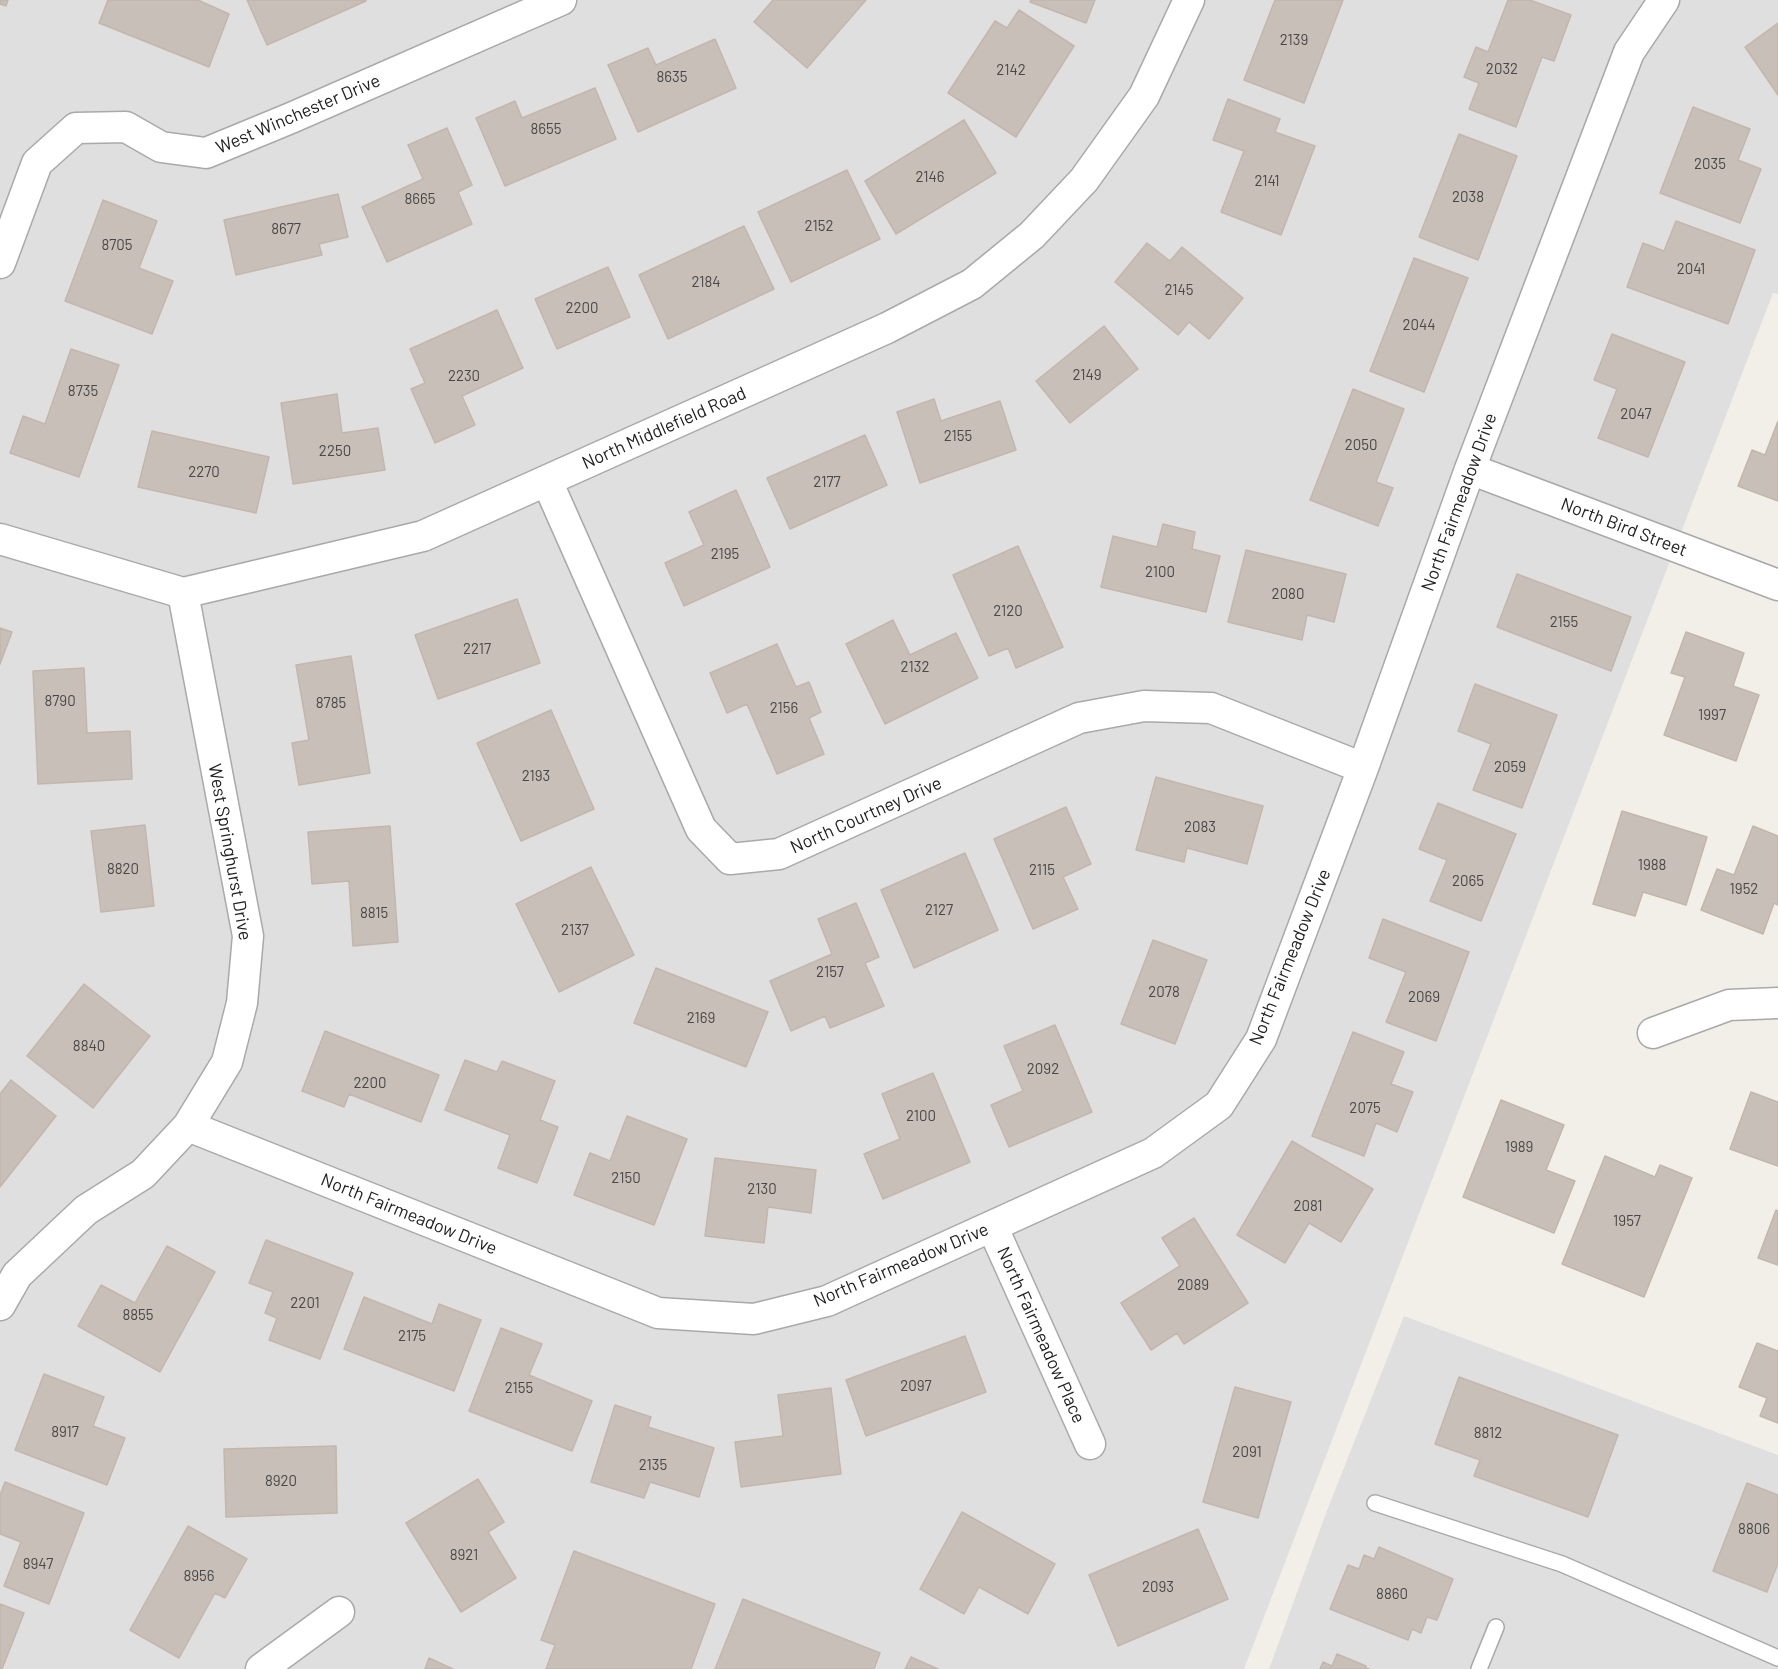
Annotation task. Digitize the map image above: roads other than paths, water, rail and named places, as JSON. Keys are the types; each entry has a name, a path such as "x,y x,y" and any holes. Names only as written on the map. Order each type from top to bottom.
{"street":[{"name":"West Winchester Drive","path":"0,263 37,163 76,128 126,127 161,147 206,153 561,0"},
{"name":"North Middlefield Road","path":"0,539 183,593 423,536 886,328 972,284 1032,235 1084,180 1144,96 1189,0"},
{"name":"North Fairmeadow Drive","path":"188,1126 658,1313 754,1319 827,1300 1153,1153 1219,1105 1261,1039 1363,768 1470,469 1629,52 1664,0"},
{"name":"North Bird Street","path":"1470,469 1778,585"},
{"name":"North Courtney Drive","path":"547,481 701,829 730,859 779,854 1078,718 1144,706 1211,708 1363,768"},
{"name":"West Springhurst Drive","path":"0,1305 17,1275 86,1210 143,1174 188,1126 226,1062 242,1003 248,936 183,593"},
{"path":"1653,1033 1729,1005 1778,1003"},
{"name":"North Fairmeadow Place","path":"992,1226 1090,1444"},
{"path":"261,1669 339,1612"}],"lane":[{"path":"1375,1503 1562,1564 1778,1658"},
{"path":"1479,1669 1496,1627"}]}
